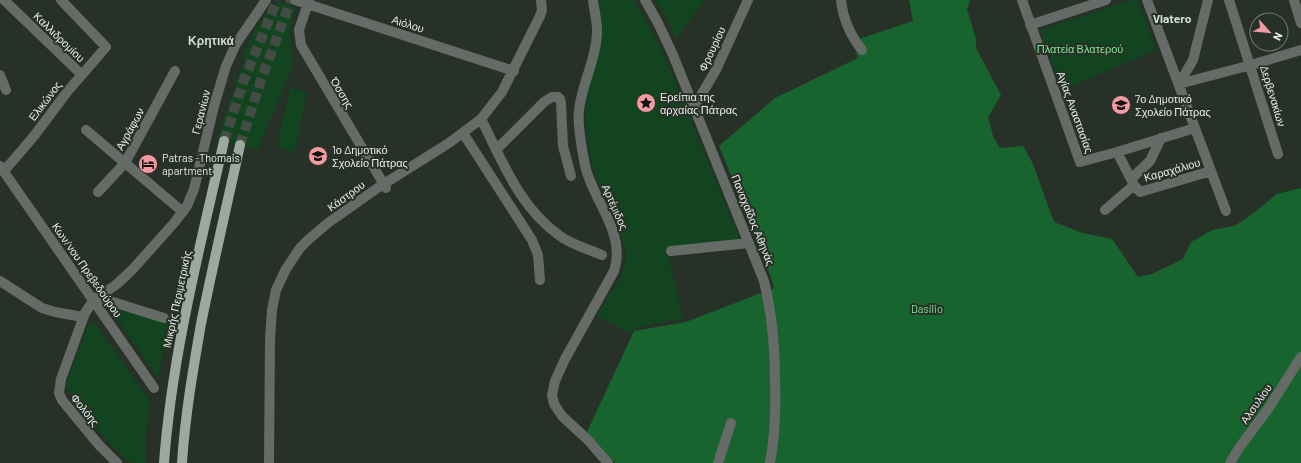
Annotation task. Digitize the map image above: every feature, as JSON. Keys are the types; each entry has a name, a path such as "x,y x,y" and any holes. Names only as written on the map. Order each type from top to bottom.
{"main road":[{"name":"Μικρής Περιμετρικής","path":"164,463 170,400 182,330 224,141"},
{"path":"182,463 192,375 206,300 240,145"}],"street":[{"name":"Ελικώνος","path":"2,169 29,142 81,74 106,47 61,0"},
{"name":"Γερανίων","path":"83,317 86,310 95,299 117,284 132,270 183,212 190,200 226,66 236,44 266,0"},
{"name":"Αιόλου","path":"295,0 308,2 514,71"},
{"name":"Αρτέμιδος","path":"593,0 596,20 596,34 593,55 580,98 578,119 587,173 615,237 618,251 614,271 559,373 552,395 554,404 560,412 608,463"},
{"name":"Παναχαΐδος Αθηνάς","path":"645,0 663,33 764,281 773,328 775,364 774,440 770,463"},
{"name":"Φρουρίου","path":"694,107 716,70 748,0"},
{"path":"841,0 844,18 856,42 862,50"},
{"name":"Αγίας Αναστασίας","path":"1022,0 1080,162 1195,128"},
{"path":"1030,25 1106,0"},
{"path":"1147,0 1226,211"},
{"path":"1179,84 1193,60 1208,0"},
{"name":"Δερβενακίων","path":"1229,0 1251,65 1278,154"},
{"path":"1294,0 1301,23"},
{"name":"Κάστρου","path":"269,463 270,339 272,310 279,285 286,269 308,240 328,223 463,133 481,119 496,101 514,71 540,16 541,1"},
{"name":"Όσσης","path":"308,2 299,30 301,45 385,186"},
{"name":"Καλλιδρομίου","path":"4,3 81,74"},
{"path":"1179,84 1301,50"},
{"name":"Αγράφων","path":"98,192 125,163 175,71"},
{"path":"0,75 6,90"},
{"path":"496,150 544,102 552,97 558,97 561,103 563,146 571,176"},
{"path":"481,119 516,188 527,205 555,232 569,241 602,255"},
{"path":"86,130 183,212"},
{"path":"463,133 532,240 538,255 540,280"},
{"path":"1117,152 1132,182 1150,161 1161,138"},
{"name":"Κων/νου Πρεβεδούρου","path":"2,169 95,299 154,388"},
{"name":"Καραχάλιου","path":"1105,210 1132,182 1140,192 1211,171"},
{"path":"671,251 749,243"},
{"path":"0,281 42,308 83,317"},
{"path":"95,299 164,318"},
{"name":"Φολόης","path":"83,317 61,379 60,395 79,422 115,462"},
{"name":"Αλσυλίου","path":"1230,463 1239,448 1268,409 1301,357"},
{"path":"718,463 731,423"}],"green space":[{"path":"599,0 634,0 662,50 740,239 667,249 683,318 634,328 630,334 597,316 620,277 626,260 624,243 597,180 591,162 588,144 586,100 602,34"},
{"path":"655,0 705,0 676,39 668,21"},
{"name":"Dasilio","path":"909,0 970,0 967,9 976,39 976,48 1001,95 988,117 993,136 1000,148 1023,146 1033,164 1054,222 1083,233 1112,239 1138,277 1152,274 1183,259 1191,242 1212,230 1234,226 1247,218 1277,194 1301,188 1301,463 615,463 587,432 634,331 686,322 774,288 763,253 719,146 775,98 858,58 853,41 913,21"},
{"name":"Πλατεία Βλατερού","path":"1132,0 1138,0 1156,50 1062,90 1040,30"},
{"path":"282,2 295,9 290,32 293,65 258,150 217,139 244,60 242,58 253,34 268,10"},
{"path":"290,88 307,92 295,152 277,148"},
{"path":"118,309 168,324 158,378 114,314"},
{"path":"94,322 150,401 146,431 146,463 133,463 127,460 99,431 67,390 66,384 88,325"}],"tunnel":[{"path":"224,141 244,80 277,0"},
{"path":"240,145 261,80 291,0"}],"place":[{"name":"Ερείπια της αρχαίας Πάτρας","path":"646,103"},
{"name":"7ο Δημοτικό Σχολείο Πάτρας","path":"1121,105"},
{"name":"1ο Δημοτικό Σχολείο Πάτρας","path":"318,156"},
{"name":"Patras -Thomais apartment","path":"148,164"}],"district":[{"name":"Vlatero","path":"1172,19"},
{"name":"Κρητικά","path":"211,41"}]}
